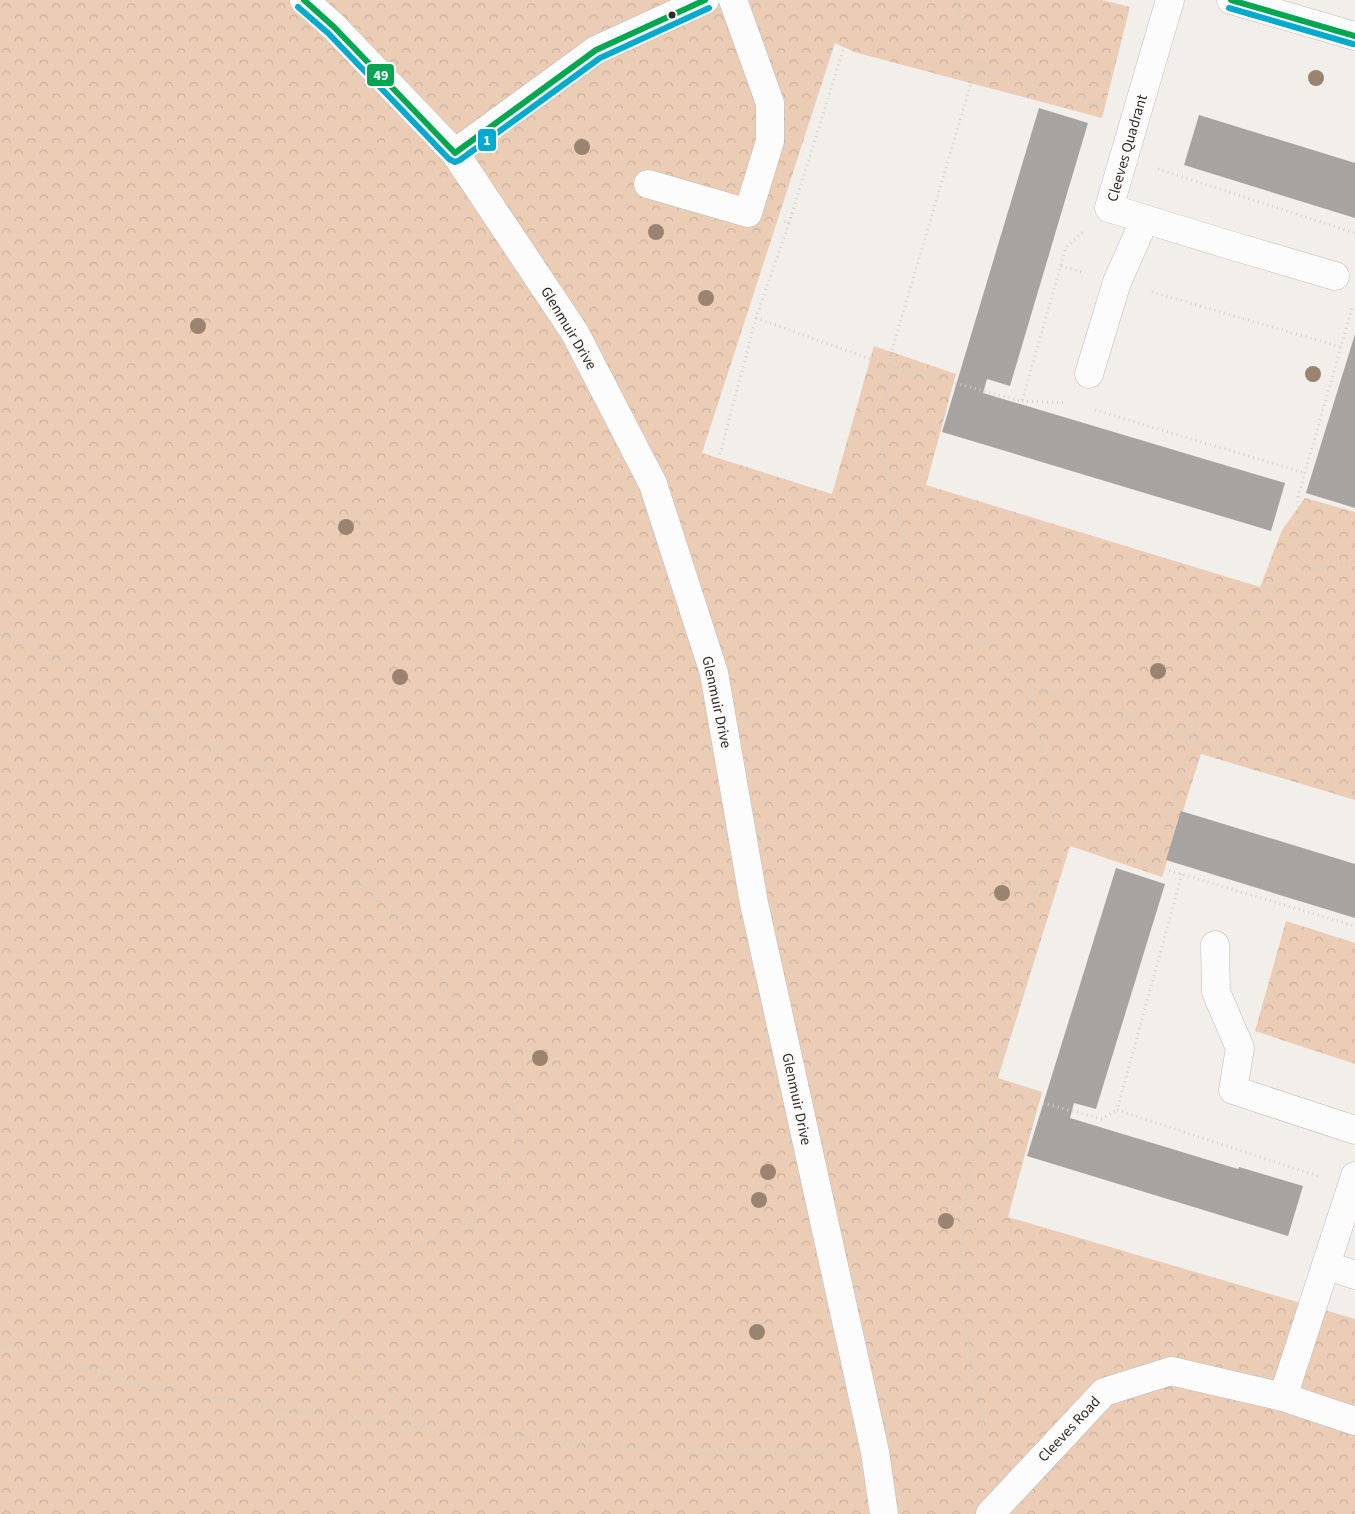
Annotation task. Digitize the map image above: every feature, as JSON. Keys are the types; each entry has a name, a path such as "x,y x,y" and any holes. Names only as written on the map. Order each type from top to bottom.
{"street":[{"name":"Glenmuir Drive","path":"304,0 334,27 455,153 575,333 654,484 714,673 754,903 875,1452 884,1514"},
{"path":"455,153 596,50 705,0"},
{"path":"648,184 748,213 770,141 770,103 733,0"},
{"name":"Cleeves Quadrant","path":"1170,0 1109,208 1335,276"},
{"path":"1231,0 1355,36"},
{"path":"1089,374 1117,282 1146,219"},
{"path":"1215,945 1216,992 1240,1048 1233,1090 1355,1130"},
{"path":"1283,1398 1353,1181"},
{"path":"1326,1265 1355,1275"},
{"name":"Cleeves Road","path":"990,1514 1104,1392 1171,1371 1283,1398 1355,1421"}],"path":[{"path":"955,0 977,63 892,350 882,451 909,555 950,610 1031,688 1192,740 1355,784"},
{"path":"720,454 756,318 789,223 843,50"},
{"path":"977,63 1135,117"},
{"path":"1123,158 1355,233"},
{"path":"1022,401 1066,247 1109,208"},
{"path":"748,213 789,223"},
{"path":"1060,266 1341,347"},
{"path":"1303,572 1298,496 1353,305"},
{"path":"756,318 890,366 1022,401 1075,404"},
{"path":"1094,410 1305,473"},
{"path":"1154,866 1204,694 1240,618 1303,572 1347,563 1355,565"},
{"path":"0,634 125,694 186,744 245,759 282,775 297,803 327,848 416,937 508,1084 524,1154 460,1227 345,1279 332,1306 362,1363 426,1428"},
{"path":"984,1475 982,1418 958,1288 967,1184 1054,817 1031,688"},
{"path":"1050,833 1355,926"},
{"path":"990,1089 1102,1119 1117,1110 1182,874"},
{"path":"1117,1110 1353,1181"},
{"path":"0,1344 153,1389 384,1424 694,1454 875,1452"}],"green space":[{"path":"0,0 1102,0 1130,7 1102,118 854,52 835,43 702,453 832,494 874,346 956,374 926,485 1260,587 1282,530 1305,498 1355,512 1355,800 1201,754 1162,877 1070,846 998,1078 1042,1092 1008,1217 1355,1319 1355,1514 0,1514"},
{"path":"1286,921 1355,943 1355,1064 1255,1031"}],"building":[{"path":"1039,108 1088,123 1010,386 987,379 983,393 1285,483 1271,531 942,432"},
{"path":"1199,115 1355,163 1355,218 1184,165"},
{"path":"1355,334 1355,508 1306,493"},
{"path":"1181,811 1355,864 1355,918 1166,860"},
{"path":"1116,868 1165,884 1096,1109 1074,1103 1070,1118 1238,1169 1239,1167 1303,1186 1288,1236 1027,1156"}],"transit line":[{"name":"49","path":"304,0 334,27 455,153"},
{"name":"49","path":"455,153 596,50 705,0"},
{"name":"49","path":"1231,0 1355,36"},
{"name":"1","path":"298,7 328,33 449,159 455,162 600,58 709,8"},
{"name":"1","path":"1229,8 1353,44"}]}
